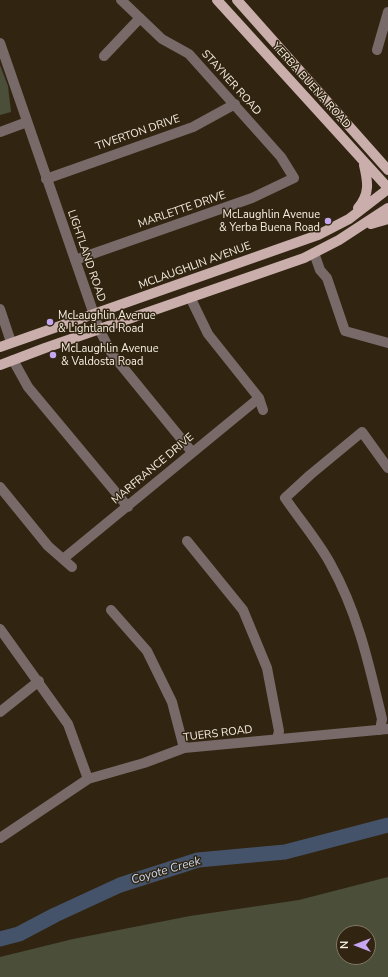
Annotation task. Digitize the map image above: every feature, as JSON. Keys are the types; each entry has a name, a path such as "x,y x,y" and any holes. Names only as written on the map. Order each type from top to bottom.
{"main road":[{"name":"YERBA BUENA ROAD","path":"217,0 388,188"},
{"name":"YERBA BUENA ROAD","path":"237,0 388,170"},
{"path":"349,219 365,200 368,189 364,163"},
{"name":"MCLAUGHLIN AVENUE","path":"0,347 318,235 349,219 388,188"},
{"path":"0,366 99,329 314,253 358,229 388,208"},
{"path":"358,229 388,219"}],"street":[{"name":"STAYNER ROAD","path":"121,0 162,40 189,54 281,157 294,178"},
{"path":"377,50 388,12"},
{"path":"104,56 140,18"},
{"name":"LIGHTLAND ROAD","path":"0,43 99,329 112,354 192,452"},
{"name":"TIVERTON DRIVE","path":"46,179 193,126 235,104"},
{"path":"0,132 27,122"},
{"name":"MARLETTE DRIVE","path":"75,260 252,198 294,178"},
{"path":"314,253 320,270 327,278 345,331 388,343"},
{"path":"190,297 208,334 259,398 264,410"},
{"path":"0,309 11,342"},
{"path":"13,360 28,387 128,506"},
{"name":"MARFRANCE DRIVE","path":"63,559 259,398"},
{"path":"384,729 366,648 347,598 330,562 285,498 362,432 388,468"},
{"path":"0,487 48,546 72,567"},
{"path":"187,541 243,610 267,668 279,731 277,739"},
{"path":"111,610 147,651 172,702 184,748"},
{"path":"0,629 39,681 68,724 88,779"},
{"path":"0,712 39,681"},
{"name":"TUERS ROAD","path":"0,838 88,779 144,763 184,748 384,729"}],"green space":[{"path":"0,65 8,86 11,112 0,115"},
{"path":"388,877 388,977 0,977 0,957 73,939 190,916 299,900"}],"waterway":[{"name":"Coyote Creek","path":"0,939 19,934 55,915 120,885 198,860 285,852 388,825"}],"place":[{"name":"McLaughlin Avenue & Yerba Buena Road","path":"328,221"},
{"name":"McLaughlin Avenue & Lightland Road","path":"50,322"},
{"name":"McLaughlin Avenue & Valdosta Road","path":"53,355"}]}
